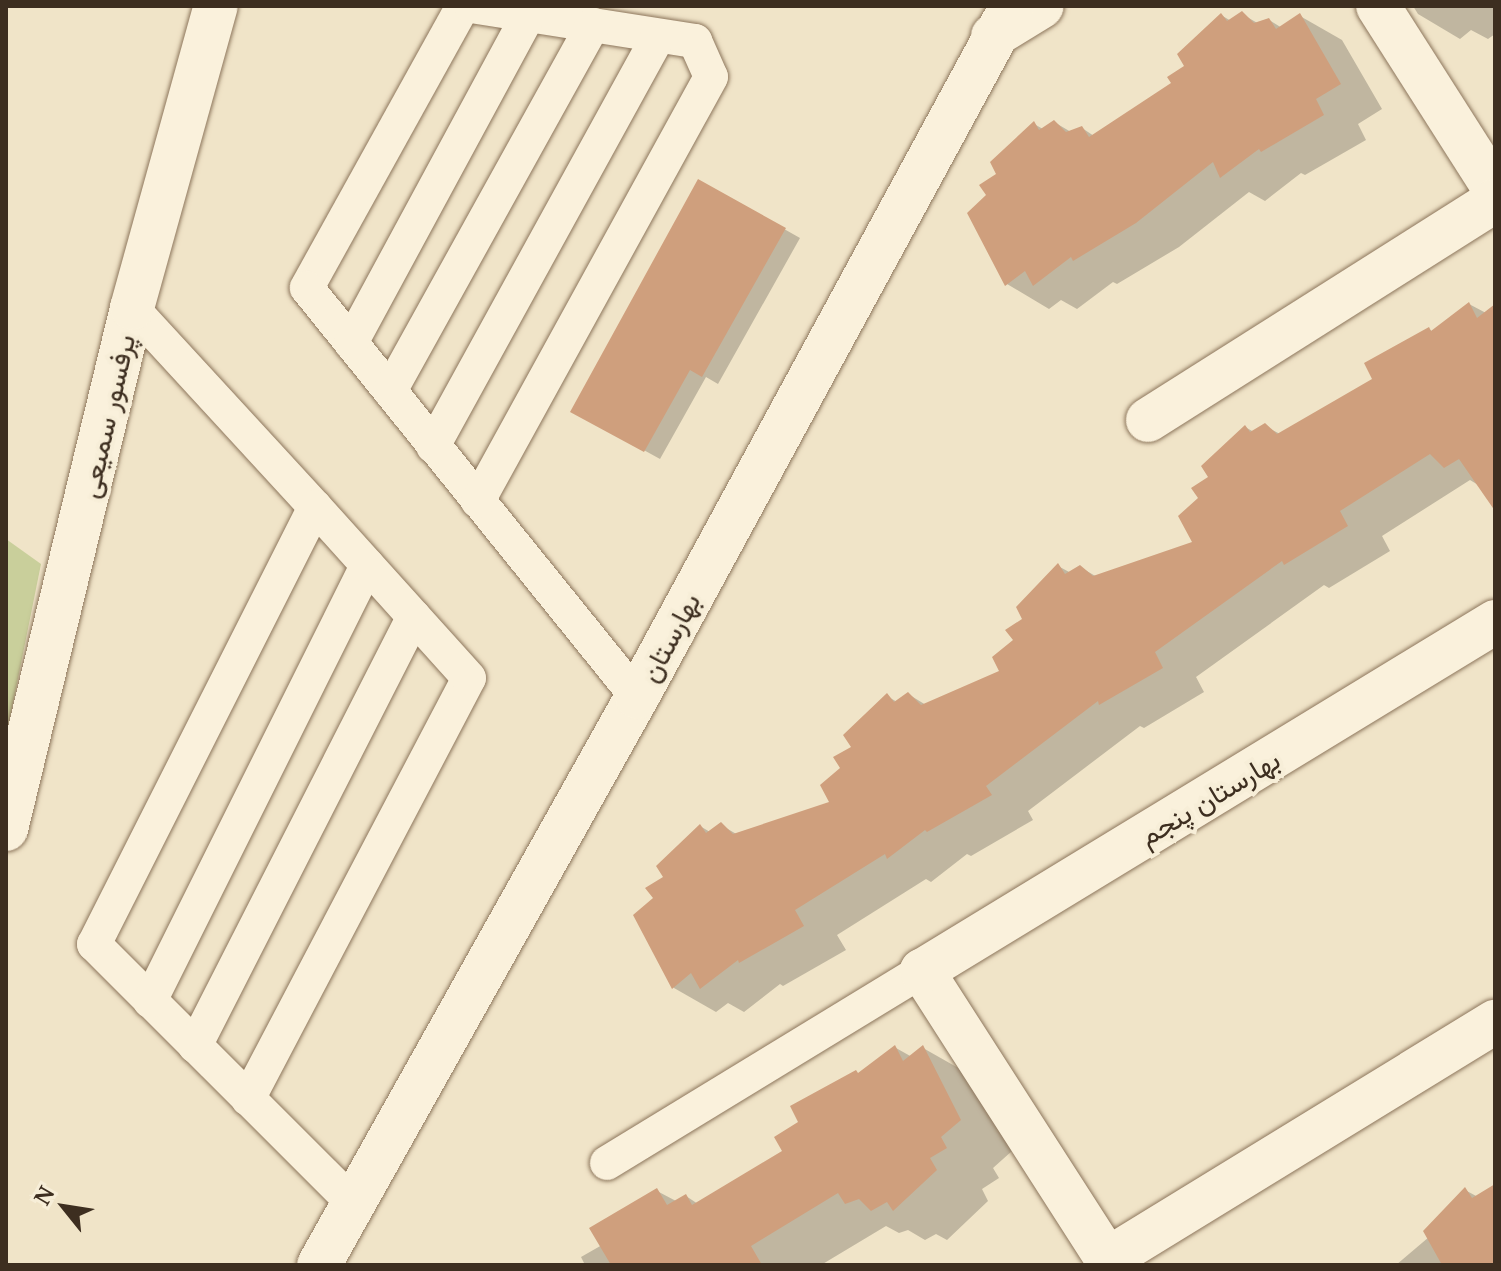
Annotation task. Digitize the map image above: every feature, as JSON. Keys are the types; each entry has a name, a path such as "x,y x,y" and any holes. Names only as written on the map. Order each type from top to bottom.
{"main road":[{"name":"پرفسور سمیعی","path":"6,829 132,308 216,6"},
{"path":"1002,21 1042,6"},
{"path":"1378,6 1495,190"},
{"name":"بهارستان","path":"319,1265 637,697 1002,21"},
{"path":"1148,420 1495,201"},
{"name":"بهارستان پنجم","path":"922,971 1495,622"},
{"path":"922,971 1110,1262 1495,1022"}],"lane":[{"path":"463,6 307,288 637,697"},
{"path":"471,6 695,41 711,77 478,501"},
{"path":"351,343 528,15"},
{"path":"390,391 593,25"},
{"path":"433,446 658,36"},
{"path":"132,308 469,678 248,1099"},
{"path":"315,507 94,944 352,1202"},
{"path":"150,1001 367,565"},
{"path":"195,1046 414,617"},
{"path":"607,1163 922,971"}],"green space":[{"path":"6,539 41,564 6,738"}],"building":[{"path":"1242,11 1254,23 1269,18 1276,29 1300,13 1341,84 1316,99 1324,115 1261,152 1259,149 1220,178 1213,162 1136,223 1073,261 1071,257 1033,286 1025,271 1005,286 967,213 986,195 979,185 996,174 990,162 1034,121 1039,130 1054,120 1066,132 1082,126 1089,137 1171,83 1167,77 1184,66 1177,54 1221,13 1227,21"},
{"path":"698,179 786,228 702,377 690,370 644,452 570,412"},
{"path":"1469,302 1477,318 1495,304 1495,511 1459,459 1444,468 1430,454 1340,511 1348,526 1284,565 1282,561 1155,652 1163,668 1099,705 1098,701 986,786 992,795 927,832 925,830 887,859 885,854 795,910 804,926 739,963 738,960 700,989 691,973 672,989 633,915 653,898 645,888 663,877 656,866 700,824 706,833 721,822 733,834 829,802 820,785 840,768 833,757 851,747 843,735 887,693 894,702 908,692 921,705 999,671 992,657 1013,640 1005,630 1022,619 1016,607 1058,563 1065,574 1080,565 1093,576 1192,542 1178,516 1198,498 1191,488 1208,477 1201,466 1245,425 1250,432 1265,423 1277,434 1372,379 1364,363 1429,327 1431,331"},
{"path":"895,1045 903,1061 923,1045 961,1120 941,1137 947,1148 930,1158 937,1170 893,1211 887,1202 871,1211 859,1199 845,1204 838,1193 751,1246 762,1265 611,1265 589,1228 657,1188 667,1205 686,1194 692,1205 782,1151 774,1137 798,1122 790,1106 856,1070 858,1073"},
{"path":"1495,1184 1495,1265 1442,1265 1423,1231 1465,1187 1472,1198"}]}
